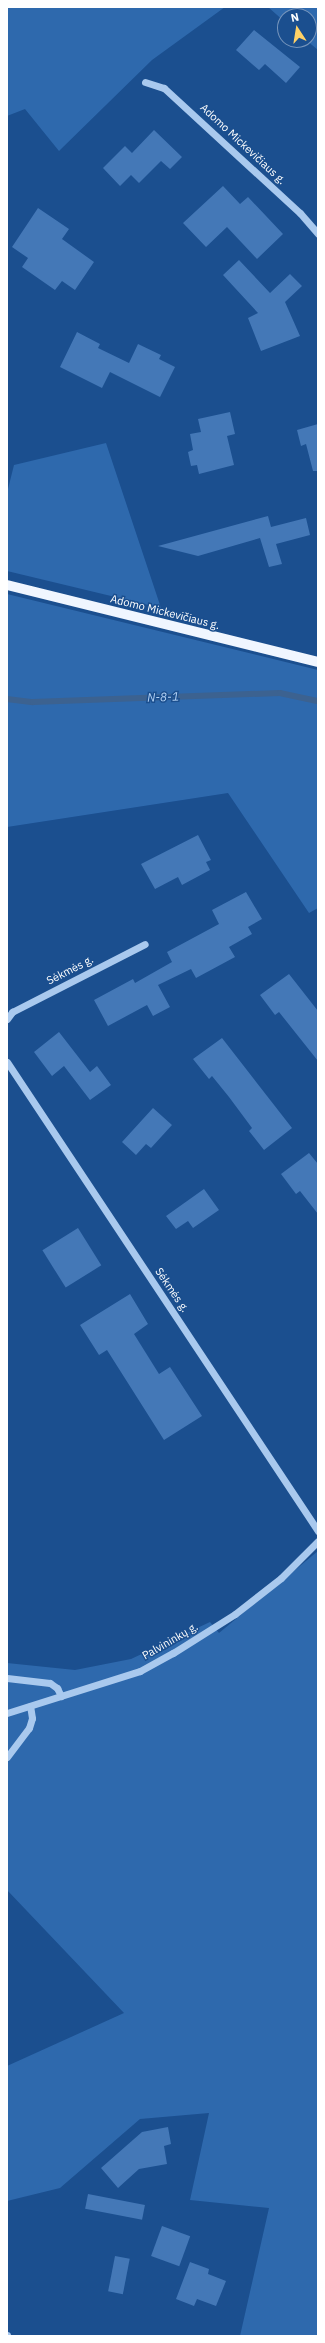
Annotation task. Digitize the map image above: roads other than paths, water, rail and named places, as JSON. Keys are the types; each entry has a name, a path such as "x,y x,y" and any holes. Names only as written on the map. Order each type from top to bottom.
{"main road":[{"name":"Adomo Mickevičiaus g.","path":"7,585 318,662"}],"street":[{"name":"Adomo Mickevičiaus g.","path":"145,82 164,88 300,213 318,234"},
{"name":"Sėkmės g.","path":"7,1019 12,1012 145,944"},
{"name":"Sėkmės g.","path":"7,1062 318,1531"},
{"name":"Palvininkų g.","path":"7,1713 140,1671 202,1636 281,1578 318,1541"},
{"path":"7,1678 50,1683 57,1688 61,1696"},
{"path":"7,1757 29,1728 32,1718 30,1706"}],"waterway":[{"name":"N-8-1","path":"7,699 33,702 280,693 318,701"}]}
